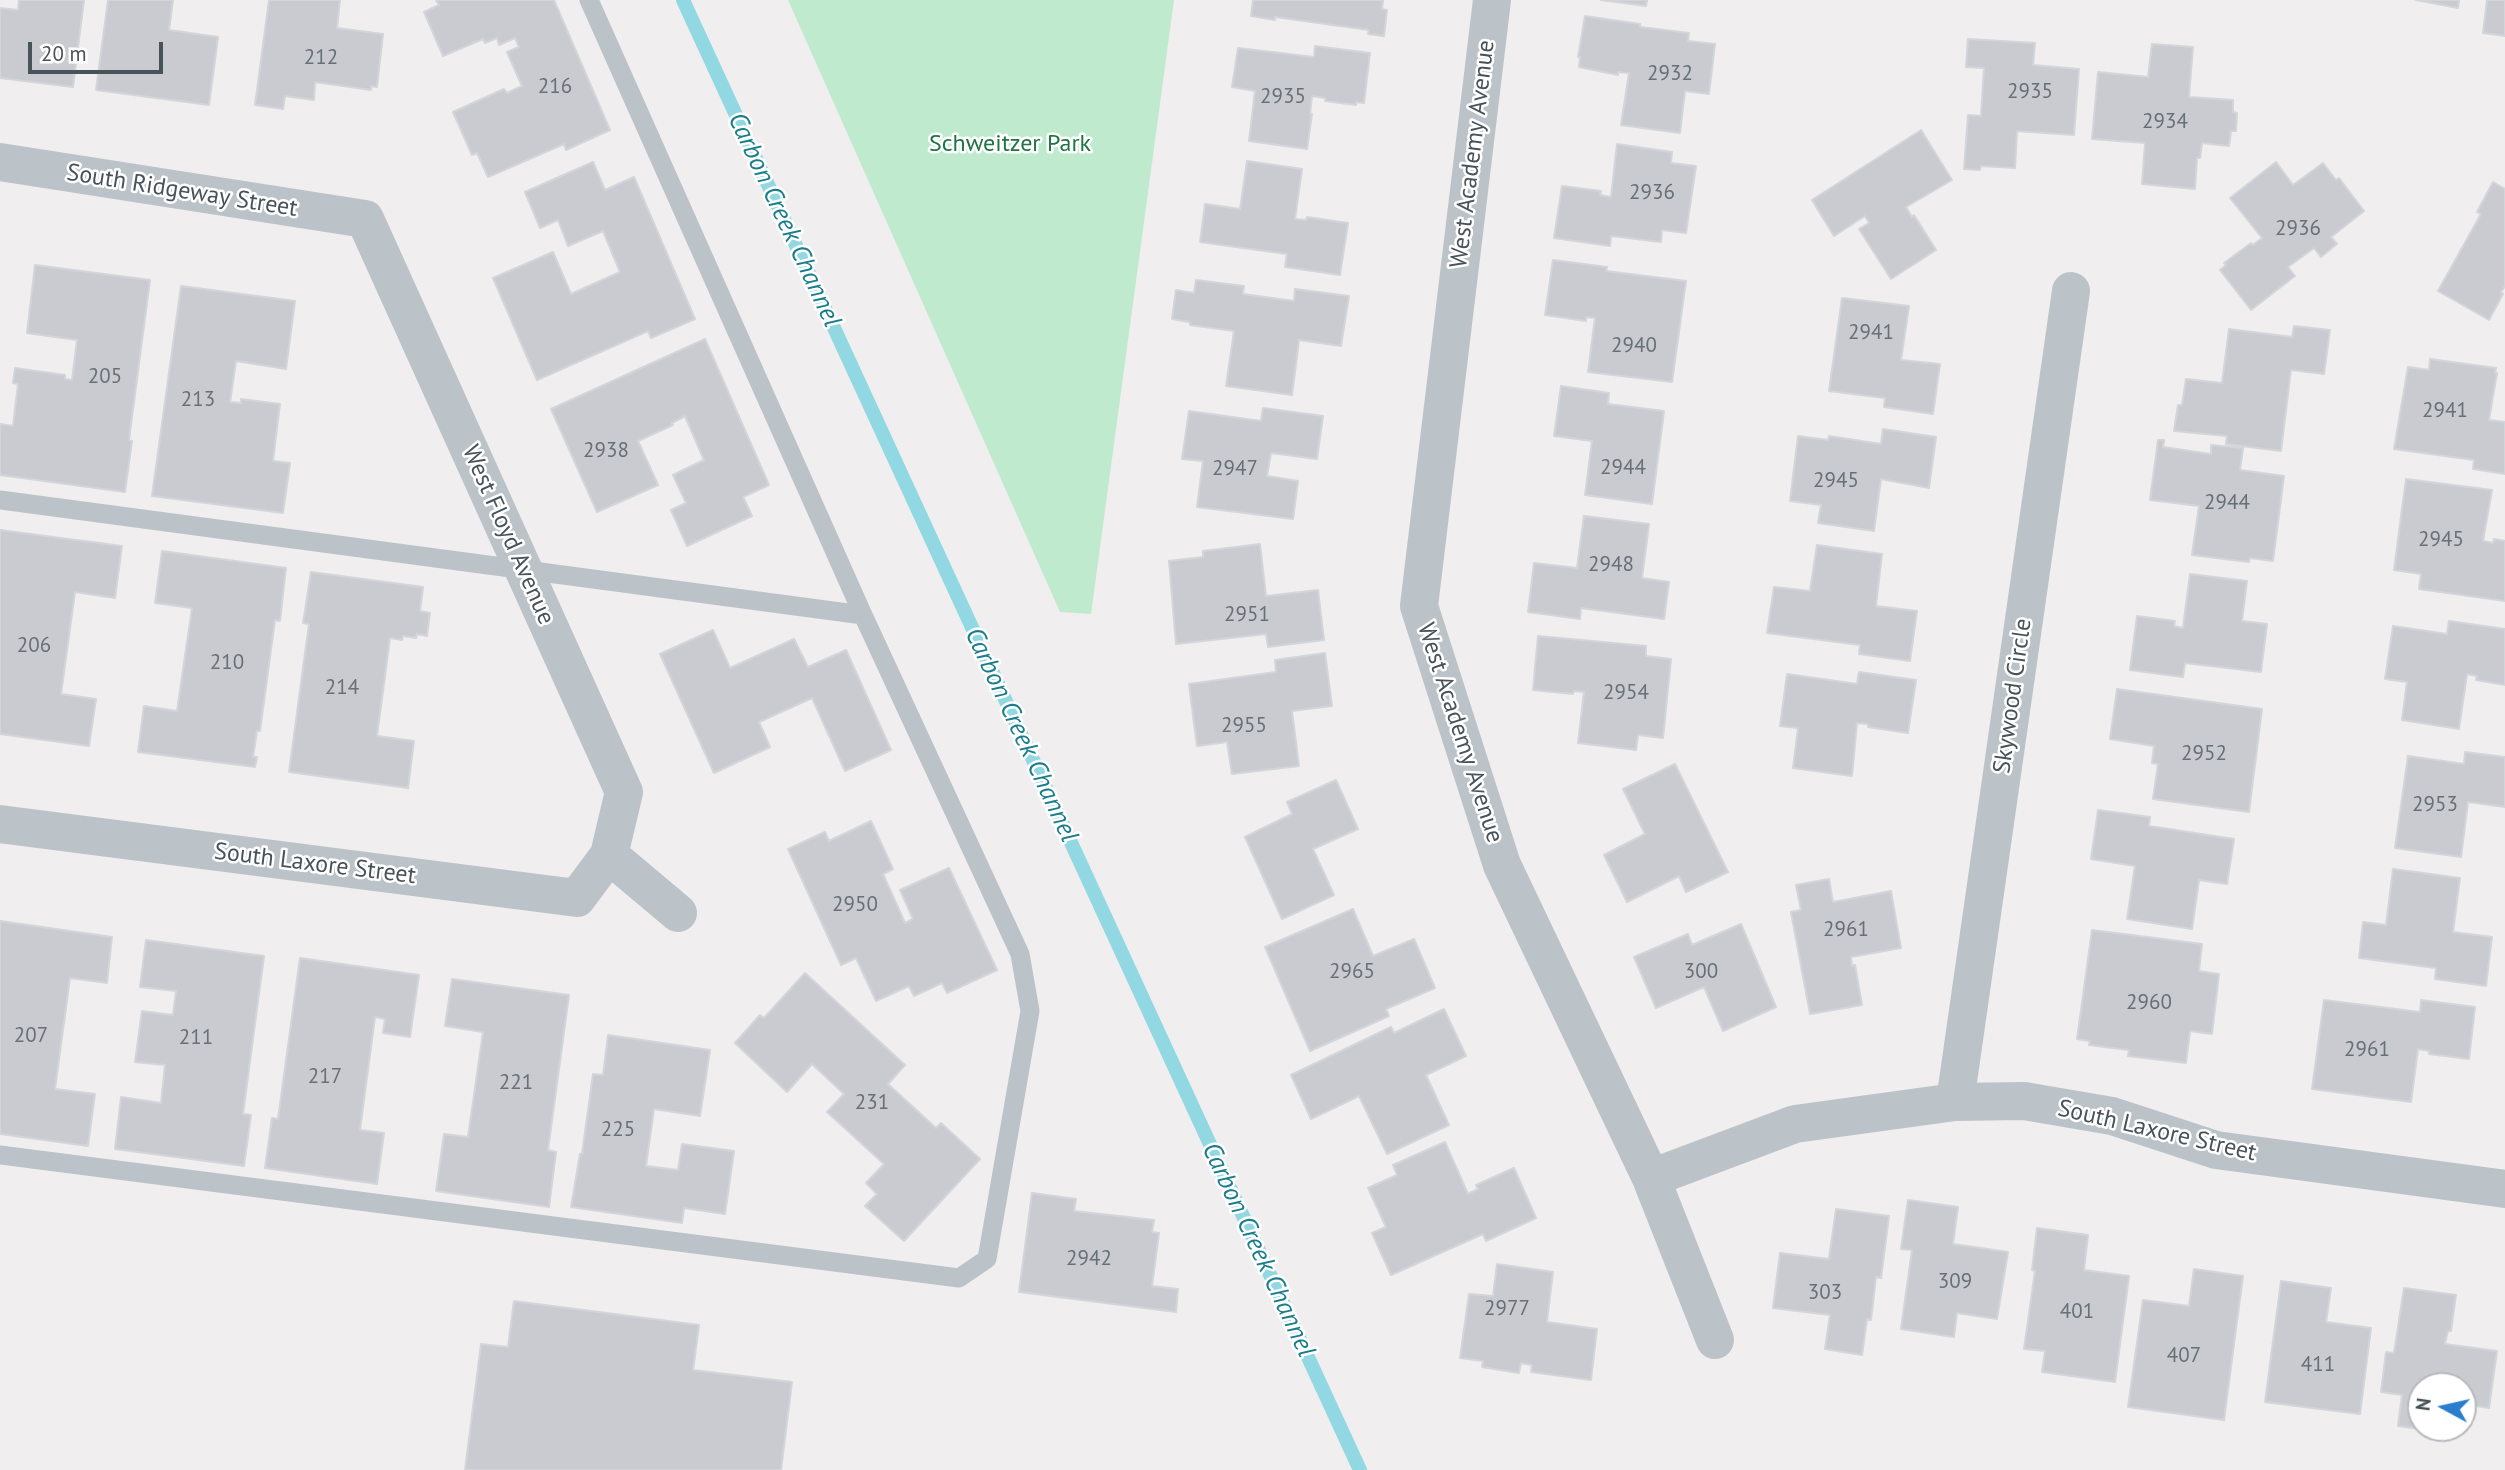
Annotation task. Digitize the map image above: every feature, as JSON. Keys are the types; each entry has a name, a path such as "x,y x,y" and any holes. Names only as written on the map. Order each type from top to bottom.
{"street":[{"name":"West Academy Avenue","path":"1492,0 1419,606 1502,865 1651,1178 1715,1340"},
{"name":"South Ridgeway Street","path":"0,162 365,219"},
{"name":"West Floyd Avenue","path":"365,219 624,792 609,855"},
{"name":"Skywood Circle","path":"1955,1101 2071,291"},
{"name":"South Laxore Street","path":"0,824 577,898 609,855"},
{"path":"609,855 678,913"},
{"name":"South Laxore Street","path":"1651,1178 1795,1124 1955,1101 2024,1101 2112,1116 2216,1150 2505,1189"}],"lane":[{"path":"0,1155 959,1278 987,1259 1030,1011 1020,954 863,615 589,0"},
{"path":"0,500 863,615"}],"green space":[{"name":"Schweitzer Park","path":"788,0 1174,0 1091,614 1060,612"}],"building":[{"path":"19,0 84,0 73,87 0,78 0,8 18,10"},
{"path":"108,0 173,0 169,30 218,37 209,105 96,90"},
{"path":"269,0 340,0 337,28 383,34 377,87 371,86 371,90 315,82 314,100 285,96 283,109 255,105"},
{"path":"436,0 554,0 610,130 566,150 564,144 488,177 477,153 472,155 453,112 504,89 507,93 522,86 507,52 519,47 515,38 499,45 497,38 485,43 483,39 443,56 424,12 439,5"},
{"path":"1253,0 1383,0 1382,9 1387,10 1384,36 1368,34 1369,30 1251,16"},
{"path":"1601,0 1647,0 1646,6"},
{"path":"2416,0 2459,0 2458,8"},
{"path":"2487,0 2505,0 2505,36 2483,33"},
{"path":"1585,16 1689,33 1688,41 1715,44 1709,94 1685,91 1680,133 1621,125 1629,73 1618,72 1618,75 1579,67 1578,57"},
{"path":"1968,39 2035,43 2033,65 2079,69 2074,135 2017,131 2015,168 1981,166 1980,170 1964,169 1968,115 1981,116 1984,68 1966,67"},
{"path":"2152,44 2193,47 2189,97 2233,100 2233,112 2237,113 2236,131 2231,131 2229,146 2202,143 2200,158 2197,158 2195,189 2142,184 2145,143 2092,139 2098,72 2148,77"},
{"path":"1315,46 1370,53 1364,103 1356,102 1356,105 1325,101 1325,98 1312,96 1307,149 1249,141 1255,91 1232,87 1238,48 1314,57"},
{"path":"1921,130 1952,180 1906,207 1936,250 1891,279 1859,229 1869,223 1865,216 1834,236 1812,200"},
{"path":"1617,144 1672,152 1671,163 1696,166 1686,233 1662,230 1661,242 1611,236 1610,246 1554,238 1562,186 1601,191 1600,195 1611,197"},
{"path":"1247,161 1302,169 1295,219 1306,220 1307,217 1348,223 1340,275 1285,267 1287,254 1200,242 1205,204 1240,209"},
{"path":"593,162 605,190 634,177 695,319 651,338 648,331 537,380 493,278 553,252 571,294 620,272 603,231 568,246 558,220 540,228 525,192"},
{"path":"2276,162 2293,185 2323,163 2336,180 2339,178 2364,211 2331,237 2337,244 2321,257 2314,248 2288,267 2295,276 2251,310 2220,270 2226,265 2224,263 2262,238 2230,198"},
{"path":"2493,182 2505,189 2505,286 2489,320 2438,291 2481,214 2477,212"},
{"path":"1553,260 1607,267 1606,271 1686,281 1672,382 1588,372 1595,318 1586,317 1586,321 1545,315"},
{"path":"35,265 150,280 129,440 132,441 125,492 0,475 0,424 13,426 18,384 13,383 15,368 65,375 65,379 72,380 77,340 27,333"},
{"path":"1196,280 1244,286 1243,294 1294,301 1295,289 1349,296 1341,346 1299,340 1292,395 1226,386 1234,331 1190,325 1190,322 1172,319 1176,290 1194,293"},
{"path":"181,286 295,301 286,369 236,361 230,402 241,403 241,399 280,404 273,461 290,463 283,513 152,496"},
{"path":"1842,298 1909,306 1901,360 1940,364 1933,414 1884,407 1885,398 1829,391"},
{"path":"2294,326 2330,330 2324,374 2291,370 2281,451 2226,444 2227,436 2174,431 2186,379 2222,383 2229,329 2292,337"},
{"path":"705,339 769,485 743,497 752,516 687,546 671,510 686,503 673,475 704,460 685,416 672,423 673,425 638,441 658,485 597,512 551,409"},
{"path":"2430,359 2496,368 2489,420 2505,422 2505,474 2473,469 2474,460 2394,449 2408,367 2429,370"},
{"path":"1561,386 1609,393 1608,404 1664,411 1652,504 1585,495 1592,441 1554,436"},
{"path":"1263,408 1323,416 1317,459 1271,453 1267,476 1298,481 1293,519 1197,507 1203,461 1182,459 1189,411 1261,421"},
{"path":"1883,429 1936,437 1929,488 1881,479 1874,531 1818,523 1821,505 1790,501 1798,436 1828,440 1829,436 1881,444"},
{"path":"2158,440 2164,440 2163,447 2211,454 2211,445 2243,448 2240,470 2284,476 2273,561 2250,558 2249,562 2192,555 2199,506 2150,500"},
{"path":"2406,479 2492,490 2483,541 2505,541 2505,601 2419,589 2421,574 2394,570"},
{"path":"1584,516 1649,524 1642,578 1669,582 1664,619 1581,608 1580,619 1528,612 1534,563 1577,568"},
{"path":"0,530 122,546 115,598 75,592 61,694 96,699 89,746 0,734"},
{"path":"1260,544 1266,596 1318,590 1324,640 1268,647 1266,634 1176,644 1169,561 1203,557 1203,551"},
{"path":"1817,545 1882,554 1876,606 1917,611 1910,661 1859,654 1860,645 1767,633 1774,587 1810,591"},
{"path":"162,551 286,568 280,621 275,620 260,731 257,731 253,757 257,757 255,767 138,752 144,706 177,711 192,608 155,603"},
{"path":"311,572 423,587 420,611 430,613 427,636 403,636 402,640 390,638 377,736 414,741 408,788 289,772 309,624 303,623"},
{"path":"2190,574 2247,581 2242,621 2267,624 2261,672 2185,663 2183,677 2130,670 2137,616 2175,621 2174,626 2183,628"},
{"path":"2449,621 2505,629 2505,685 2476,680 2477,676 2467,674 2459,729 2402,720 2407,682 2385,679 2393,626 2447,634"},
{"path":"713,630 730,668 794,639 808,667 846,650 891,750 845,771 812,698 759,722 770,747 714,773 660,654"},
{"path":"1538,636 1646,646 1646,656 1671,659 1663,738 1638,735 1636,750 1578,743 1584,692 1574,691 1573,694 1533,690"},
{"path":"1325,653 1332,706 1292,711 1299,766 1232,774 1227,742 1197,746 1189,684 1276,672 1275,660"},
{"path":"1859,672 1916,680 1908,733 1857,723 1852,776 1793,768 1798,728 1780,726 1787,674 1857,684"},
{"path":"2117,689 2262,709 2249,812 2153,799 2158,764 2152,763 2154,746 2110,739"},
{"path":"2465,752 2505,757 2505,807 2468,802 2461,857 2395,848 2408,756 2464,764"},
{"path":"1675,764 1728,872 1686,892 1679,876 1627,902 1604,855 1645,834 1623,789"},
{"path":"1336,780 1358,829 1313,849 1334,895 1282,919 1245,837 1292,814 1287,802"},
{"path":"2098,810 2150,817 2149,826 2234,839 2227,884 2199,880 2192,929 2127,919 2135,866 2091,859"},
{"path":"871,821 893,869 883,874 905,923 913,919 900,890 949,868 997,970 947,993 942,983 914,996 909,986 876,1001 856,958 841,965 788,849 825,832 829,841"},
{"path":"2393,869 2460,878 2453,932 2492,937 2486,986 2435,979 2436,968 2359,958 2363,922 2386,925"},
{"path":"1829,879 1833,902 1891,891 1901,948 1851,957 1852,966 1855,965 1862,1005 1810,1014 1791,912 1801,910 1796,885"},
{"path":"1353,909 1373,956 1414,939 1435,988 1386,1009 1389,1016 1310,1051 1265,947"},
{"path":"0,921 112,937 107,983 70,978 55,1089 95,1094 88,1146 0,1134"},
{"path":"1741,924 1776,1007 1723,1031 1704,987 1656,1008 1634,957 1688,934 1692,945"},
{"path":"2092,930 2202,944 2199,971 2219,974 2212,1034 2190,1031 2186,1063 2128,1056 2129,1050 2089,1045 2090,1041 2077,1039"},
{"path":"146,940 264,956 243,1114 251,1115 244,1166 115,1149 121,1097 161,1103 165,1065 135,1062 142,1011 173,1015 176,991 140,987"},
{"path":"300,958 419,975 410,1037 383,1033 385,1019 375,1017 360,1130 384,1133 377,1184 265,1168 272,1118 278,1119"},
{"path":"805,973 905,1065 888,1084 936,1128 941,1123 980,1159 904,1241 865,1206 877,1194 866,1183 884,1164 827,1112 844,1094 812,1064 787,1092 735,1043 760,1015 764,1018"},
{"path":"452,979 569,995 548,1150 556,1152 549,1207 436,1191 444,1134 468,1137 483,1032 445,1026"},
{"path":"2324,1000 2420,1012 2421,1000 2475,1007 2469,1059 2429,1054 2429,1051 2418,1049 2411,1102 2312,1089"},
{"path":"1444,1009 1466,1056 1426,1075 1449,1125 1387,1154 1359,1096 1311,1119 1291,1075 1391,1027 1394,1033"},
{"path":"608,1035 710,1050 700,1116 654,1109 646,1166 678,1170 682,1144 734,1151 725,1214 684,1208 682,1223 571,1207 582,1154 593,1074 603,1075"},
{"path":"1445,1142 1468,1194 1478,1189 1476,1185 1514,1168 1536,1218 1486,1241 1483,1234 1391,1275 1372,1233 1386,1227 1368,1188 1397,1175 1393,1165"},
{"path":"1032,1193 1076,1199 1074,1211 1154,1220 1152,1232 1159,1233 1152,1286 1178,1289 1176,1312 1019,1292"},
{"path":"1908,1200 1958,1207 1953,1244 2008,1252 1997,1319 1957,1313 1954,1337 1901,1329 1912,1250 1901,1249"},
{"path":"1836,1209 1889,1216 1881,1278 1876,1277 1871,1320 1867,1319 1862,1355 1825,1349 1830,1315 1773,1308 1780,1253 1829,1259"},
{"path":"2037,1228 2088,1235 2084,1270 2129,1276 2115,1382 2042,1372 2045,1351 2024,1349 2035,1271 2032,1270"},
{"path":"1497,1264 1553,1272 1547,1322 1597,1329 1591,1380 1531,1372 1532,1365 1521,1363 1519,1373 1482,1367 1483,1361 1460,1358 1469,1294 1493,1296"},
{"path":"2194,1269 2243,1276 2224,1420 2128,1407 2143,1300 2189,1306"},
{"path":"2281,1281 2331,1288 2326,1322 2371,1328 2360,1414 2265,1402"},
{"path":"2404,1288 2456,1295 2451,1331 2448,1331 2445,1344 2497,1351 2489,1408 2477,1406 2477,1372 2407,1372 2407,1427 2398,1426 2402,1395 2381,1392 2386,1352 2394,1353"},
{"path":"514,1301 699,1325 693,1370 792,1382 781,1470 465,1470 481,1344 508,1347"}],"waterway":[{"name":"Carbon Creek Channel","path":"683,0 1360,1470"}]}
